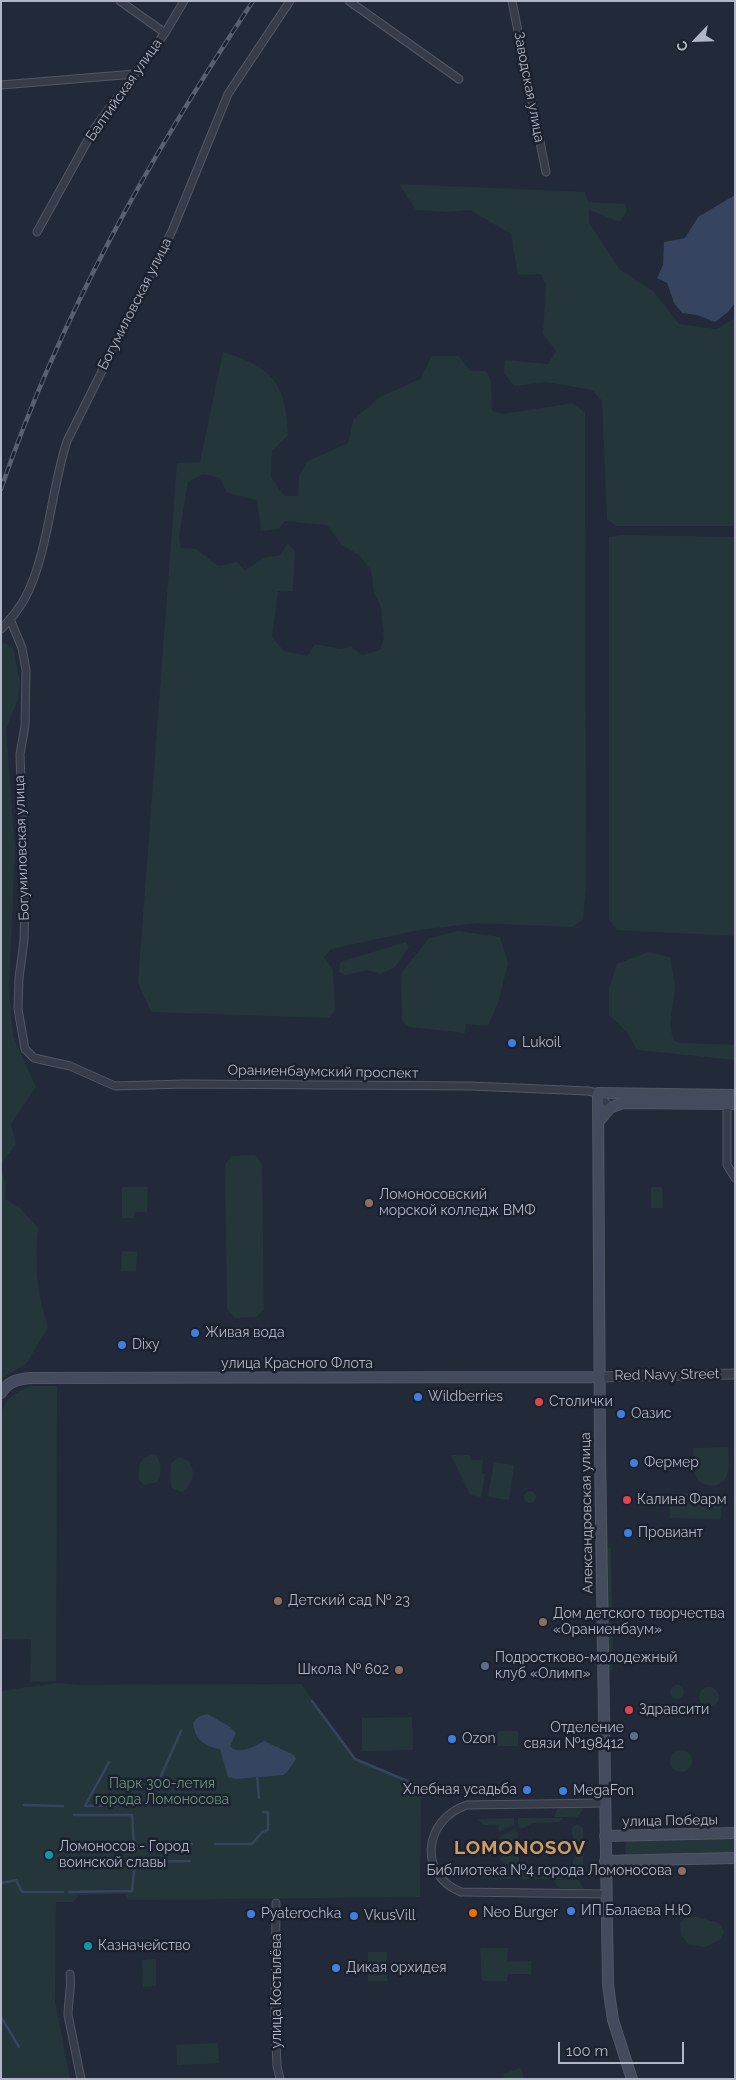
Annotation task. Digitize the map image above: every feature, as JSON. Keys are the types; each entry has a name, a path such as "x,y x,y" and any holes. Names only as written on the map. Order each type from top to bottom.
{"main road":[{"name":"Ораниенбаумский проспект","path":"598,1093 731,1100"},
{"name":"Александровская улица","path":"598,1093 600,1120 599,1377 605,1894 610,2007 632,2079"},
{"path":"600,1120 610,1108 623,1103 731,1100"},
{"name":"улица Красного Флота","path":"1,1393 10,1383 18,1379 31,1378 599,1377"},
{"name":"улица Победы","path":"605,1836 735,1834"},
{"path":"605,1861 735,1858"}],"street":[{"path":"120,1 165,33"},
{"name":"Балтийская улица","path":"37,232 94,129 165,33 184,1"},
{"name":"Богумиловская улица","path":"1,629 25,598 38,564 57,472 67,441 172,231 228,94 290,1"},
{"path":"349,1 459,79"},
{"name":"Заводская улица","path":"512,1 546,172"},
{"path":"1,85 135,74"},
{"name":"Богумиловская улица","path":"10,619 22,648 26,670 25,726 20,754 24,823 25,915 18,1009 25,1049 34,1058 51,1061"},
{"name":"Ораниенбаумский проспект","path":"51,1061 89,1072 115,1086 204,1084 471,1086 598,1093"},
{"path":"598,1093 610,1108"},
{"path":"731,1100 727,1165 735,1178"},
{"name":"Red Navy Street","path":"599,1377 735,1374"},
{"path":"605,1803 467,1806 452,1811 441,1822 432,1840 431,1850 434,1868 442,1880 455,1889 467,1893 605,1894"},
{"name":"улица Костылёва","path":"276,1903 275,2016 277,2066 280,2079"},
{"path":"70,1974 72,1988 68,2004 68,2015 81,2079"}],"green space":[{"path":"399,184 585,192 588,202 625,204 627,211 620,222 589,210 589,222 619,269 653,291 679,324 716,329 735,318 735,526 616,526 607,519 602,401 592,390 546,382 514,386 504,373 505,360 548,364 556,351 543,334 546,285 541,274 518,275 511,234 470,210 448,212 416,210"},
{"path":"223,352 254,364 265,371 279,390 287,417 288,435 272,451 271,477 284,496 298,496 299,476 308,461 348,443 353,420 380,397 420,379 432,356 459,356 470,371 486,371 491,381 492,411 503,414 573,403 585,413 586,887 583,919 573,927 477,923 419,930 331,949 324,957 333,970 335,1010 329,1018 151,1012 138,983 177,463 200,462","holes":["203,474 220,478 227,493 257,500 261,531 279,529 285,521 327,525 341,544 360,556 371,570 374,593 381,607 384,639 380,650 362,655 351,646 341,649 315,644 308,656 284,651 272,637 278,591 293,591 295,551 288,543 280,555 263,558 245,571 237,562 218,566 196,549 181,548 179,537 188,482"]},
{"path":"622,535 735,537 735,936 617,930 609,920 609,537"},
{"path":"1,641 13,648 20,682 18,699 6,729 15,849 9,987 13,1036 36,1087 11,1124 16,1144 1,1164"},
{"path":"458,931 500,937 508,963 498,1003 488,1026 466,1024 465,1033 409,1027 402,1020 401,974 429,938"},
{"path":"406,942 409,947 395,967 381,974 367,970 346,975 339,972 340,962"},
{"path":"648,952 670,957 675,987 670,1025 673,1040 680,1043 735,1045 735,1060 637,1050 627,1032 609,1015 609,988 617,964"},
{"path":"255,1155 262,1164 264,1309 256,1317 235,1318 227,1309 225,1164 232,1156"},
{"path":"1,1170 6,1183 5,1199 20,1208 38,1228 37,1278 41,1303 48,1327 27,1363 1,1379"},
{"path":"122,1187 148,1187 147,1212 135,1212 134,1218 122,1218"},
{"path":"651,1187 662,1187 663,1208 651,1208"},
{"path":"122,1251 137,1252 136,1271 121,1271"},
{"path":"31,1386 57,1386 56,1681 30,1682 31,1639 1,1639 1,1413 6,1403 13,1396"},
{"path":"728,1447 728,1469 724,1480 712,1486 702,1483 695,1473 693,1448"},
{"path":"152,1454 156,1455 159,1461 160,1476 157,1482 144,1485 138,1479 140,1463 144,1458"},
{"path":"451,1455 470,1455 471,1460 483,1460 482,1473 485,1474 481,1497 470,1495"},
{"path":"179,1457 189,1461 193,1473 189,1486 182,1492 172,1488 170,1479 171,1463"},
{"path":"494,1462 514,1465 509,1500 488,1497"},
{"path":"530,1491 536,1497 530,1503 524,1497"},
{"path":"670,1493 722,1494 721,1519 670,1518"},
{"path":"607,1548 611,1548 612,1617 608,1617"},
{"path":"608,1623 612,1623 613,1670 609,1670"},
{"name":"Парк 300-летия города Ломоносова","path":"56,1683 80,1685 301,1684 352,1756 421,1786 420,1897 128,1900 125,1894 79,1895 73,1902 56,1902 55,2001 70,2079 1,2079 1,1691"},
{"path":"677,1685 682,1687 684,1692 682,1697 677,1699 672,1697 670,1692 672,1687"},
{"path":"705,1687 713,1687 719,1693 719,1701 713,1707 705,1707 699,1701 699,1693"},
{"path":"412,1717 413,1750 362,1751 362,1718"},
{"path":"498,1731 518,1731 518,1746 498,1746"},
{"path":"681,1750 689,1753 692,1761 689,1769 681,1772 673,1769 670,1761 673,1753"},
{"path":"558,1808 582,1808 582,1811 577,1817 554,1817"},
{"path":"514,1818 514,1825 499,1832 498,1825 484,1825 478,1819"},
{"path":"518,1818 563,1818 559,1822 533,1823 521,1829 518,1826"},
{"path":"577,1824 583,1828 583,1868 578,1872 572,1867 576,1848 571,1829"},
{"path":"514,1829 518,1833 518,1842 504,1842 499,1837"},
{"path":"735,1838 735,1854 625,1855 626,1840"},
{"path":"473,1842 479,1842 483,1849 479,1856 473,1856 469,1852 469,1846"},
{"path":"504,1855 519,1855 519,1864 515,1868 499,1860"},
{"path":"499,1865 515,1872 514,1879 479,1878 485,1872 499,1872"},
{"path":"522,1868 534,1874 559,1875 563,1879 519,1879 519,1871"},
{"path":"553,1880 578,1880 584,1889 559,1888"},
{"path":"696,1917 719,1923 724,1932 721,1939 706,1947 689,1945 681,1935 680,1923 685,1918"},
{"path":"480,1948 508,1948 507,1962 531,1961 531,1974 508,1974 507,1981 482,1981"},
{"path":"368,1952 387,1952 387,1981 368,1981"},
{"path":"156,1959 156,1986 143,1987 142,1960"},
{"path":"218,2043 219,2063 177,2065 176,2045"},
{"path":"521,2068 524,2079 505,2079 503,2074"}],"water":[{"path":"735,195 735,303 728,312 715,322 697,315 682,313 674,303 667,283 657,278 663,265 664,242 685,238 698,217"},
{"path":"208,1714 230,1727 236,1733 230,1746 234,1749 247,1749 264,1741 294,1755 296,1759 283,1775 236,1779 228,1777 220,1749 209,1746 201,1741 194,1729 193,1723 196,1719"},
{"path":"545,1840 551,1840 556,1845 554,1854 545,1856 540,1851 540,1845"}],"waterway":[{"path":"312,1701 355,1759 419,1786"},
{"path":"152,1796 181,1731"},
{"path":"85,1806 109,1762"},
{"path":"257,1776 259,1798"},
{"path":"85,1806 143,1804 145,1801"},
{"path":"24,1805 63,1806"},
{"path":"215,1844 252,1844 262,1832 268,1830 268,1812 263,1812"},
{"path":"74,1815 132,1815 134,1846 192,1844"},
{"path":"69,1892 132,1891 135,1862 190,1861"},
{"path":"1,1883 16,1880 22,1892 63,1892"},
{"path":"1,2017 19,2047"}],"railway":[{"path":"1,489 51,361 111,237 179,118 253,1"}],"place":[{"name":"Lukoil","path":"512,1043"},
{"name":"Ломоносовский морской колледж ВМФ","path":"369,1203"},
{"name":"Живая вода","path":"195,1333"},
{"name":"Dixy","path":"122,1345"},
{"name":"Wildberries","path":"418,1397"},
{"name":"Столички","path":"539,1402"},
{"name":"Оазис","path":"621,1414"},
{"name":"Фермер","path":"634,1463"},
{"name":"Калина Фарм","path":"627,1500"},
{"name":"Провиант","path":"628,1533"},
{"name":"Детский сад № 23","path":"278,1601"},
{"name":"Дом детского творчества «Ораниенбаум»","path":"543,1622"},
{"name":"Подростково-молодежный клуб «Олимп»","path":"485,1666"},
{"name":"Школа № 602","path":"399,1670"},
{"name":"Здравсити","path":"629,1710"},
{"name":"Отделение связи №198412","path":"634,1736"},
{"name":"Ozon","path":"452,1739"},
{"name":"Хлебная усадьба","path":"527,1790"},
{"name":"MegaFon","path":"563,1791"},
{"name":"Ломоносов - Город воинской славы","path":"49,1855"},
{"name":"Библиотека №4 города Ломоносова","path":"682,1871"},
{"name":"ИП Балаева Н.Ю","path":"571,1911"},
{"name":"Neo Burger","path":"473,1913"},
{"name":"Pyaterochka","path":"251,1914"},
{"name":"VkusVill","path":"354,1916"},
{"name":"Казначейство","path":"88,1946"},
{"name":"Дикая орхидея","path":"336,1968"}],"district":[{"name":"LOMONOSOV","path":"520,1848"}]}
